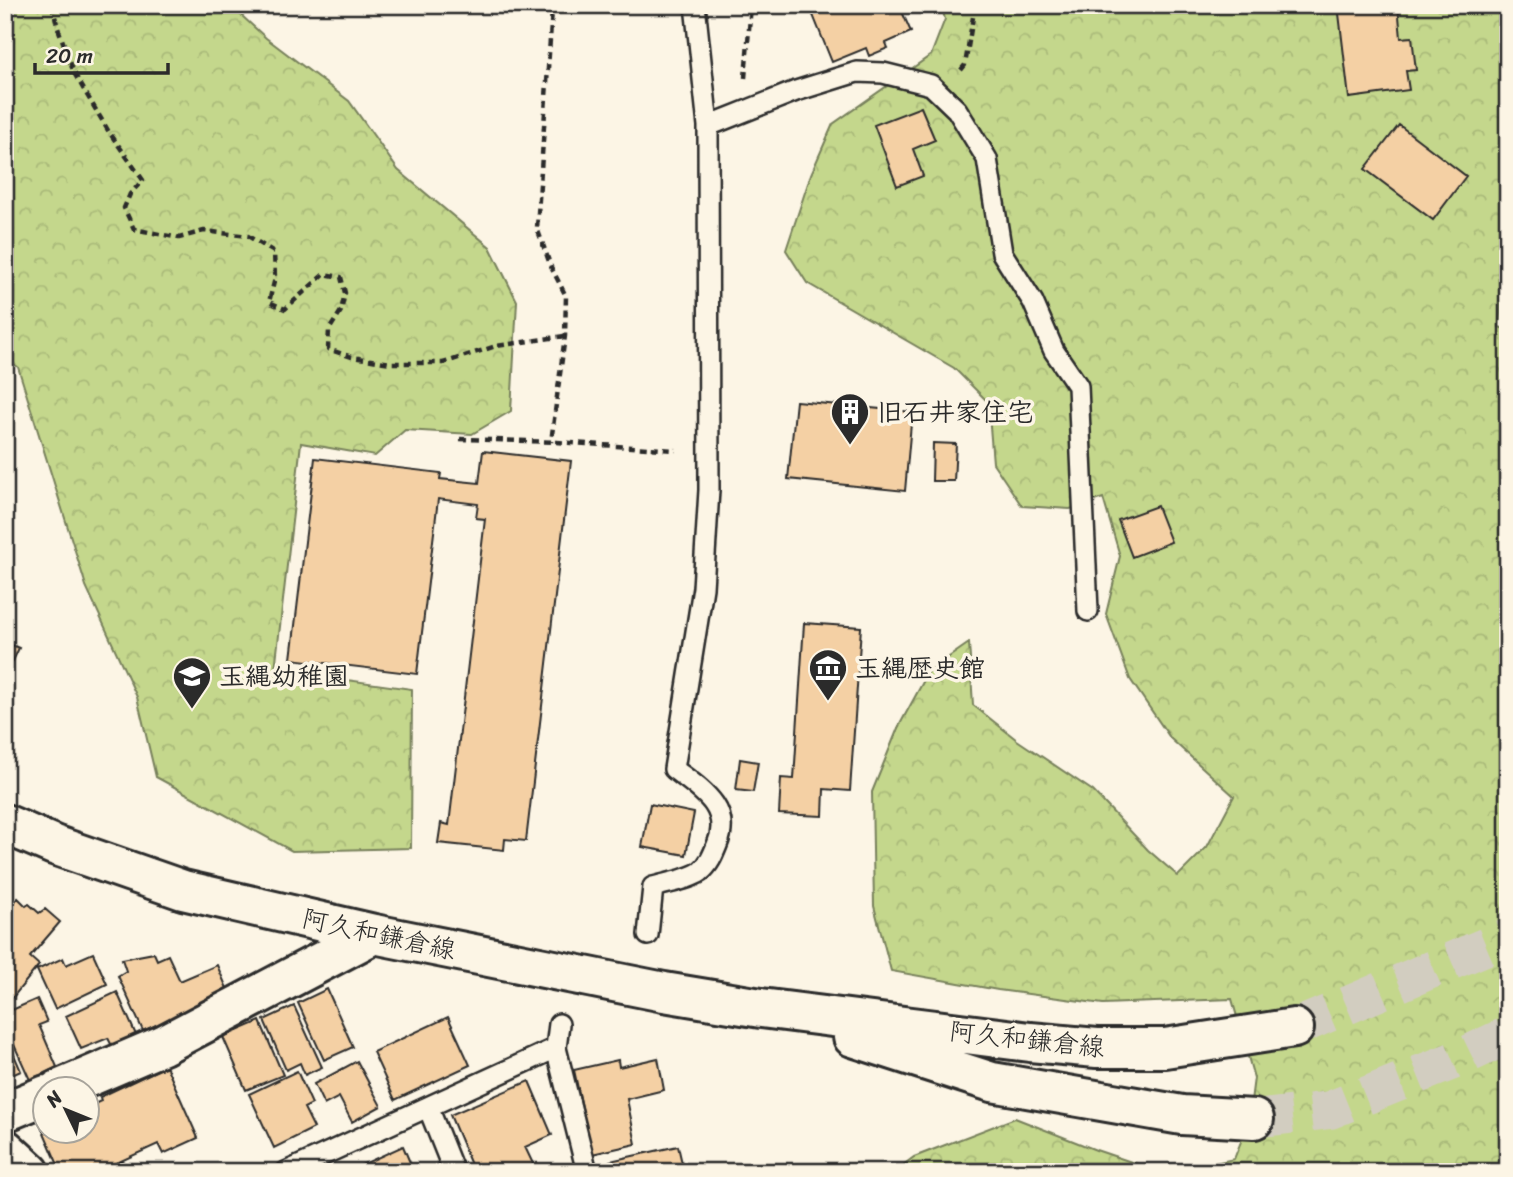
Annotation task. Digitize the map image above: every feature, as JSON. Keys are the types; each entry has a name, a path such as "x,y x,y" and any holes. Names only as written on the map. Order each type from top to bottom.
{"main road":[{"name":"阿久和鎌倉線","path":"5,824 54,845 183,890 374,934 664,992 761,1008 1097,1048 1166,1048 1294,1028"},
{"path":"91,1076 163,1045 374,934"},
{"name":"阿久和鎌倉線","path":"761,1008 992,1082 1182,1115 1254,1119"},
{"path":"5,1112 32,1101"},
{"path":"5,1149 30,1172"}],"lane":[{"path":"648,935 653,887 699,873 711,860 720,839 722,819 715,805 700,789 674,769 703,588 709,490 708,126 695,5"},
{"path":"708,126 796,91 857,72 883,73 931,85 957,110 987,159 1002,253 1032,302 1054,351 1078,386 1088,611"},
{"path":"559,1024 556,1048 587,1172"},
{"path":"286,1172 556,1048"},
{"path":"428,1107 454,1172"}],"path":[{"path":"52,5 75,73 109,132 143,180 130,194 124,208 134,229 179,239 204,231 248,236 274,252 275,278 269,302 285,309 324,274 341,277 345,293 341,311 329,330 328,349 352,357 391,363 443,363 496,346 565,336"},
{"path":"549,5 552,10 537,228 551,267 566,296 565,336 551,442"},
{"path":"746,110 745,75 751,5"},
{"path":"944,97 965,65 975,5"},
{"path":"460,439 708,452"}],"green space":[{"path":"5,5 230,5 266,38 349,101 398,170 490,247 517,301 511,411 472,434 405,430 375,456 301,443 275,670 412,689 411,848 292,851 156,777 137,697 86,586 18,367 5,357"},
{"path":"941,5 1508,5 1508,133 1502,180 1501,224 1508,226 1508,283 1502,288 1499,327 1508,330 1508,1172 1172,1172 1234,1159 1248,1124 1254,1078 1232,999 1103,1004 998,990 891,971 874,906 872,792 898,728 929,671 969,643 973,705 1017,740 1093,791 1148,850 1178,876 1207,847 1234,796 1171,739 1130,679 1106,614 1120,556 1103,498 1070,509 1022,506 993,463 988,402 954,368 807,283 786,250 811,174 833,124 931,55 945,19"},
{"path":"1015,1118 1161,1172 894,1172 914,1157"}],"building":[{"path":"809,5 903,5 900,7 911,32 886,43 888,48 869,56 866,48 832,62"},
{"path":"1338,5 1398,5 1401,38 1412,37 1416,70 1406,71 1409,90 1349,98"},
{"path":"921,107 935,140 913,149 923,176 897,186 874,125"},
{"path":"1399,125 1466,176 1433,220 1365,169"},
{"name":"旧石井家住宅","path":"796,401 912,412 905,491 788,479"},
{"path":"933,443 956,444 954,481 932,481"},
{"path":"483,451 571,461 526,841 505,839 504,850 438,843 441,823 449,825 485,519 476,518 478,504 438,499 417,674 291,659 315,458 441,473 440,479 479,483"},
{"path":"1157,506 1171,542 1132,557 1118,520"},
{"name":"玉縄歴史館","path":"804,623 861,627 850,791 824,789 823,816 779,814 781,778 794,779"},
{"path":"5,642 19,648 5,678"},
{"path":"740,759 758,762 753,792 736,790"},
{"path":"650,804 694,813 686,855 642,847"},
{"path":"5,896 14,902 18,898 39,913 45,909 60,922 30,957 39,965 5,1007 5,972 10,965 5,960"},
{"path":"93,953 107,984 55,1009 37,970 63,958 66,965"},
{"path":"154,953 157,960 168,955 180,981 217,965 229,993 143,1031 118,976 126,971 122,959"},
{"path":"327,989 353,1047 324,1060 298,1003"},
{"path":"117,992 136,1035 112,1046 108,1038 81,1049 66,1016"},
{"path":"37,999 47,1022 39,1025 57,1067 38,1076 32,1076 30,1080 5,1025 5,1013"},
{"path":"294,1006 322,1067 305,1075 300,1063 286,1070 264,1020"},
{"path":"448,1017 470,1065 395,1100 373,1052"},
{"path":"260,1021 283,1075 246,1090 223,1037"},
{"path":"5,1034 21,1071 5,1078"},
{"path":"658,1058 664,1090 627,1099 636,1144 592,1154 574,1070 618,1060 619,1067"},
{"path":"357,1061 381,1106 352,1122 339,1097 324,1105 314,1084"},
{"path":"166,1066 198,1138 163,1154 158,1144 97,1172 61,1172 50,1146 102,1146 102,1096"},
{"path":"297,1071 312,1104 304,1108 314,1128 274,1148 249,1094"},
{"path":"529,1081 552,1135 525,1147 535,1168 526,1172 474,1172 450,1115"},
{"path":"403,1146 414,1172 359,1172 357,1167"},
{"path":"678,1146 684,1172 612,1172 610,1161"}],"tunnel":[{"path":"1294,1028 1508,937"},
{"path":"1254,1119 1330,1110 1460,1058 1508,1035"}],"place":[{"name":"旧石井家住宅","path":"850,446"},
{"name":"玉縄歴史館","path":"828,702"},
{"name":"玉縄幼稚園","path":"192,710"}]}
